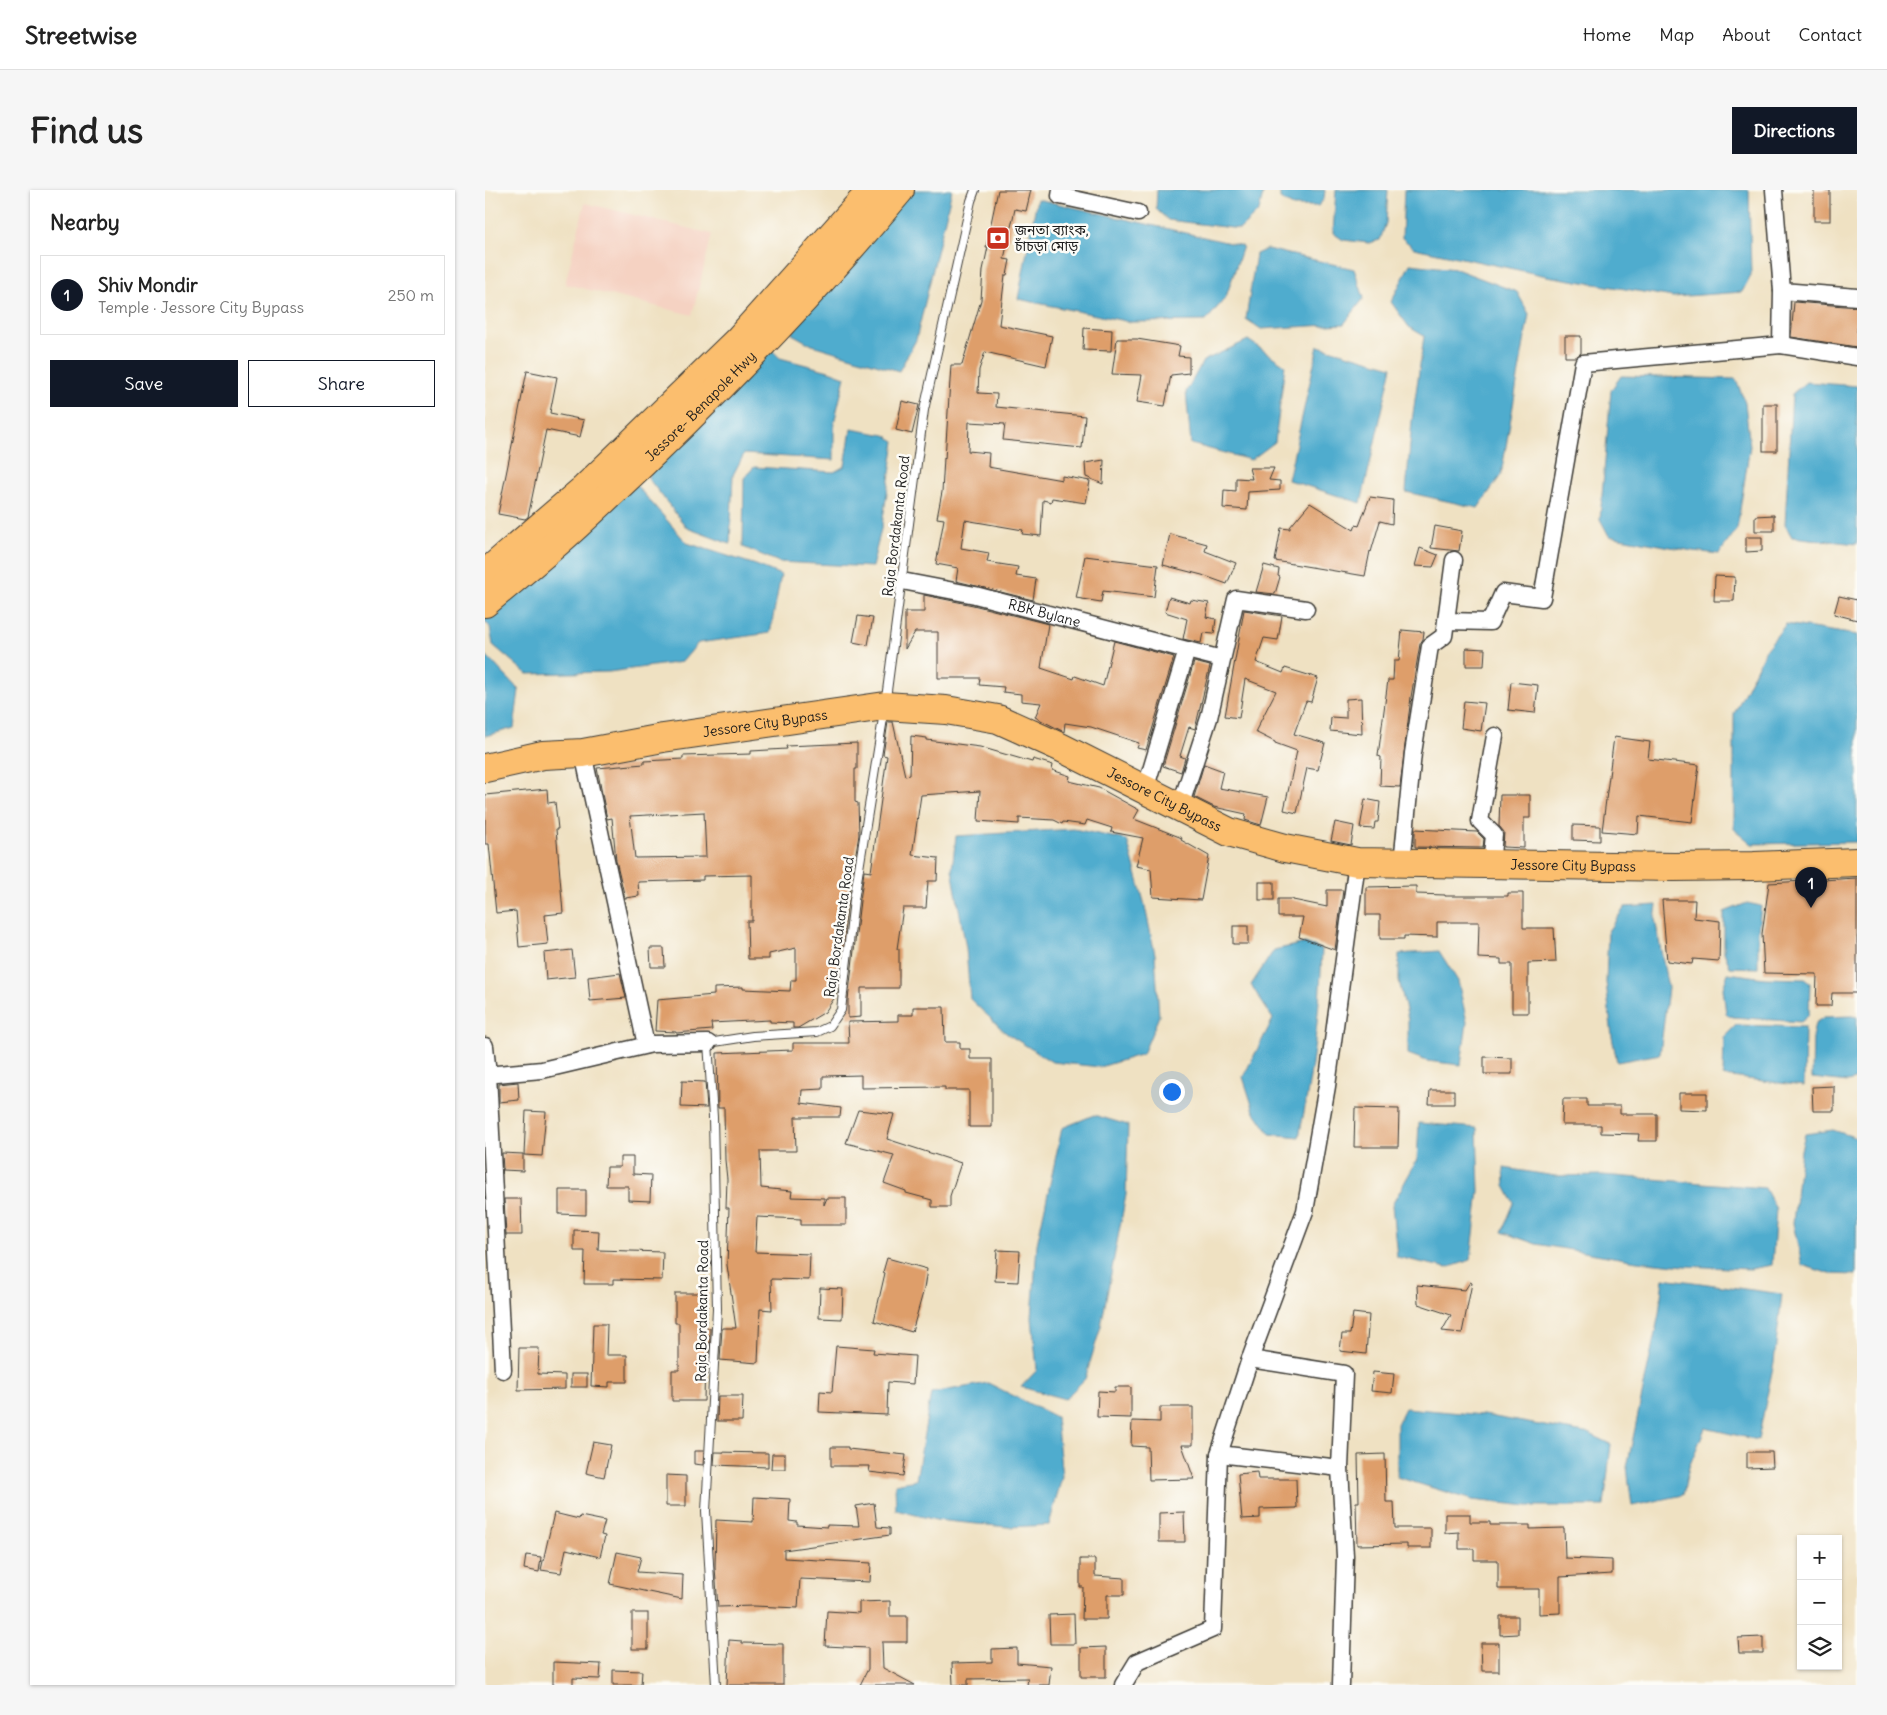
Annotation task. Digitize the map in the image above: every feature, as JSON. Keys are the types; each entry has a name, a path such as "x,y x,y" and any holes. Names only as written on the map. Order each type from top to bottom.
{"highway":[{"name":"Jessore- Benapole Hwy","path":"485,574 585,488 738,340 872,190"},
{"name":"Jessore- Benapole Hwy","path":"485,603 576,526 676,430 765,340 864,233 900,190"},
{"name":"Jessore City Bypass","path":"485,768 543,755 583,754 663,738 885,706 946,710 997,720 1060,747 1229,832 1285,848 1357,862 1683,867 1857,862"}],"street":[{"path":"1061,190 1060,196 1138,213"},
{"path":"1774,190 1783,291 1781,345"},
{"path":"1783,291 1857,297"},
{"path":"1402,863 1413,753 1430,646 1444,636 1454,560 1446,621 1490,622 1503,593 1542,598 1583,362 1781,345 1857,357"},
{"name":"RBK Bylane","path":"902,581 975,595 1222,659"},
{"path":"1180,807 1209,718 1236,599 1306,609"},
{"path":"1145,790 1187,650"},
{"path":"1491,864 1494,835 1479,821 1495,736"},
{"path":"583,754 646,1045"},
{"path":"1123,1685 1137,1662 1213,1629 1219,1454 1250,1359 1305,1211 1327,1086 1357,862"},
{"path":"487,1074 542,1070 646,1045 707,1043"},
{"path":"485,1046 503,1370"},
{"path":"1250,1359 1344,1374 1340,1468 1345,1556 1341,1685"},
{"path":"1219,1454 1340,1468"}],"lane":[{"name":"Raja Bordakanta Road","path":"716,1685 706,1511 717,1309 713,1117 707,1043 753,1036 817,1032 830,1026 841,1010 854,900 885,706 924,410 975,190"}],"shaded area":[{"path":"585,203 712,234 692,315 565,284"}],"water":[{"path":"909,190 952,190 916,340 899,371 812,345 792,334 814,291"},
{"path":"1157,190 1264,190 1259,211 1240,229 1168,220 1156,209"},
{"path":"1280,190 1325,190 1324,199 1318,206 1293,206 1280,199"},
{"path":"1336,190 1388,190 1386,223 1380,240 1369,243 1343,240 1333,233"},
{"path":"1404,190 1749,190 1751,275 1742,292 1673,297 1547,276 1414,248 1402,238"},
{"path":"1037,199 1243,246 1226,297 1206,321 1130,322 1018,299"},
{"path":"1267,249 1354,269 1364,298 1344,324 1261,329 1246,319 1256,254"},
{"path":"1410,264 1456,269 1517,292 1529,314 1501,475 1478,508 1406,492 1412,421 1424,336 1409,327 1391,302"},
{"path":"1248,340 1285,365 1275,442 1251,460 1191,444 1186,392 1203,361"},
{"path":"1318,346 1392,367 1361,503 1288,480"},
{"path":"769,347 780,358 845,377 834,423 834,460 744,454 733,475 730,544 687,528 648,478 653,465"},
{"path":"1621,376 1736,379 1745,403 1750,446 1737,529 1719,554 1609,536 1600,519 1611,390"},
{"path":"1806,382 1857,386 1857,544 1792,537 1785,525 1792,394"},
{"path":"851,429 885,435 895,441 882,525 872,567 779,562 743,547 744,478 754,467 834,472 845,466"},
{"path":"636,485 687,543 781,575 770,633 698,643 682,662 609,672 527,674 493,645 490,627 485,622 485,614"},
{"path":"1786,624 1857,635 1857,842 1752,844 1734,829 1734,714 1766,649"},
{"path":"485,654 519,690 514,728 485,736"},
{"path":"1074,829 1127,840 1144,902 1155,954 1159,1016 1143,1054 1100,1067 1052,1062 1006,1033 970,999 966,948 952,869 956,836"},
{"path":"1747,903 1761,906 1758,931 1758,968 1730,967 1724,952 1724,912"},
{"path":"1657,905 1655,919 1668,988 1660,1054 1617,1062 1612,1037 1606,982 1608,931 1625,907"},
{"path":"1305,943 1322,949 1317,1021 1304,1114 1299,1137 1270,1134 1254,1111 1243,1077 1273,1019 1251,985 1274,950"},
{"path":"1439,951 1458,981 1467,1022 1461,1065 1427,1061 1408,1054 1408,1019 1399,981 1399,954"},
{"path":"1728,973 1765,978 1805,979 1810,982 1809,1015 1801,1022 1733,1017 1726,1014 1723,988"},
{"path":"1824,1017 1857,1017 1857,1079 1848,1082 1812,1078 1815,1023"},
{"path":"1736,1025 1805,1027 1804,1086 1723,1076 1724,1037"},
{"path":"1094,1115 1128,1125 1126,1195 1101,1326 1085,1379 1065,1399 1021,1387 1037,1370 1032,1318 1037,1244 1062,1128"},
{"path":"1419,1123 1477,1128 1479,1191 1471,1260 1447,1268 1397,1257 1392,1205 1417,1160"},
{"path":"1833,1130 1857,1138 1856,1275 1830,1274 1802,1265 1793,1223 1801,1150 1805,1134"},
{"path":"1504,1168 1555,1176 1602,1175 1765,1188 1776,1209 1772,1265 1750,1269 1685,1266 1637,1261 1536,1244 1502,1232 1514,1203 1505,1186"},
{"path":"1663,1278 1782,1294 1774,1362 1758,1440 1705,1428 1689,1467 1683,1495 1632,1506 1627,1467 1659,1314"},
{"path":"988,1383 1056,1417 1062,1477 1049,1525 1008,1527 936,1520 896,1510 895,1484 916,1480 931,1393"},
{"path":"1405,1408 1483,1415 1590,1434 1611,1444 1604,1506 1528,1506 1472,1500 1397,1477 1397,1424"}],"building":[{"path":"998,190 1031,190 1026,211 1015,209 1004,259 1010,260 1007,275 1005,275 999,325 1052,336 1046,366 985,352 979,370 978,393 997,394 996,407 1085,416 1082,448 1003,440 1005,424 969,422 968,451 989,453 988,467 1062,480 1062,476 1090,481 1086,503 1052,498 1051,502 1043,500 1041,536 1022,534 1023,530 965,520 961,548 989,553 987,562 1018,567 1016,576 1036,579 1033,600 956,581 958,568 936,564 944,519 937,518 942,492 951,365 962,365 981,300 983,270 988,247 986,247"},
{"path":"1814,190 1830,190 1830,221 1814,221"},
{"path":"1794,302 1857,307 1857,347 1791,337"},
{"path":"1084,328 1112,330 1111,351 1083,350"},
{"path":"1565,336 1581,336 1581,353 1576,357 1565,357"},
{"path":"1117,339 1137,339 1180,346 1178,356 1189,357 1189,373 1171,375 1165,406 1137,402 1142,375 1112,374"},
{"path":"527,371 557,377 550,413 584,420 580,437 546,430 528,517 525,519 498,514"},
{"path":"902,401 919,405 912,434 896,430"},
{"path":"1763,404 1777,404 1777,451 1763,451"},
{"path":"1104,460 1103,484 1086,477 1085,463"},
{"path":"1249,468 1274,468 1269,480 1280,481 1280,490 1248,492 1247,510 1223,508 1224,490 1236,491 1236,478 1252,479"},
{"path":"1370,497 1393,500 1392,524 1380,521 1370,551 1365,576 1275,561 1281,528 1290,529 1310,503 1354,530 1356,525 1359,526"},
{"path":"1774,515 1774,531 1755,531 1755,516"},
{"path":"1435,526 1462,531 1459,551 1431,548"},
{"path":"1170,534 1207,544 1205,551 1236,563 1227,584 1202,575 1163,565"},
{"path":"1746,537 1762,537 1762,551 1746,552"},
{"path":"1420,548 1438,555 1433,567 1415,566"},
{"path":"1085,556 1158,565 1154,597 1103,591 1101,602 1076,598"},
{"path":"1264,565 1279,569 1278,576 1280,577 1275,594 1256,592"},
{"path":"1715,576 1735,577 1734,601 1714,601"},
{"path":"924,595 1048,624 1041,668 1074,679 1075,676 1103,686 1114,641 1174,657 1146,750 1137,748 1139,743 1091,727 1065,723 1064,732 1035,717 1041,703 1021,701 1021,694 1003,692 1004,687 979,685 980,678 938,678 938,632 915,632 905,649 905,612 924,612"},
{"path":"1839,596 1857,600 1857,620 1834,614"},
{"path":"1169,597 1190,603 1191,600 1209,603 1206,617 1216,619 1214,634 1203,633 1201,643 1183,639 1187,619 1165,612"},
{"path":"1244,610 1282,616 1278,640 1264,638 1256,662 1283,673 1285,668 1318,678 1311,702 1306,701 1294,734 1325,743 1318,770 1307,768 1297,813 1284,810 1297,751 1275,743 1255,732 1276,691 1245,679 1239,718 1225,716"},
{"path":"858,616 873,618 868,645 853,642"},
{"path":"1402,630 1424,632 1420,644 1411,697 1400,787 1380,786 1381,757 1378,756 1388,680 1393,680 1394,661 1399,661"},
{"path":"1466,648 1485,649 1484,666 1466,666"},
{"path":"1194,662 1210,666 1195,729 1189,727 1180,756 1185,758 1181,772 1163,766"},
{"path":"1511,682 1538,685 1535,713 1508,710"},
{"path":"1361,698 1362,734 1330,731 1331,717 1346,718 1346,699"},
{"path":"1464,701 1485,703 1481,731 1461,728"},
{"path":"888,722 893,722 905,776 910,775 911,736 927,738 927,740 980,747 1032,762 1033,759 1053,765 1052,770 1070,776 1069,781 1099,788 1139,810 1134,819 1182,838 1181,840 1209,856 1201,900 1153,897 1151,869 1136,866 1143,838 1111,832 1112,828 1087,820 1085,825 1063,822 1062,824 1054,820 1019,818 1019,824 978,821 980,791 921,795 912,855 938,858 937,881 928,881 926,908 903,908 897,949 899,949 899,988 861,988 861,1017 848,1018 848,1000 864,871 871,872 887,756 883,755"},
{"path":"1614,737 1650,742 1648,759 1699,765 1692,822 1639,816 1638,834 1602,831"},
{"path":"857,743 855,802 858,803 859,835 848,899 837,994 825,1012 798,1028 793,1028 793,1023 770,1022 770,1020 711,1023 712,1030 676,1033 655,1031 657,1000 714,995 714,988 743,987 743,989 790,991 791,980 796,980 796,948 769,954 769,959 748,959 747,921 752,921 752,875 703,876 703,880 638,882 639,896 625,898 616,860 612,818 607,819 597,768 644,764 644,761 683,759 683,756 751,754 751,751 787,749 786,746","holes":["704,812 706,857 635,858 630,816"]},
{"path":"1204,764 1223,771 1219,788 1268,797 1261,825 1245,820 1246,814 1214,807 1194,797"},
{"path":"547,789 548,803 555,802 563,913 545,915 548,944 519,947 516,911 496,913 489,844 485,844 485,795"},
{"path":"1500,795 1530,795 1530,818 1524,818 1524,848 1503,847 1504,832 1499,826"},
{"path":"1365,799 1380,802 1378,822 1375,822 1374,829 1360,828"},
{"path":"1335,822 1354,826 1351,845 1331,841"},
{"path":"1573,825 1600,826 1600,841 1573,840"},
{"path":"1415,829 1477,832 1484,839 1483,848 1415,847"},
{"path":"1857,878 1857,993 1832,993 1831,1006 1816,1006 1817,974 1764,973 1762,934 1769,883"},
{"path":"1259,882 1274,882 1274,900 1259,900"},
{"path":"1416,886 1416,894 1445,896 1508,896 1508,893 1523,893 1523,928 1554,928 1556,962 1528,963 1528,1013 1512,1013 1512,964 1501,964 1501,959 1478,958 1479,922 1437,922 1437,937 1404,936 1404,939 1380,939 1380,915 1366,915 1366,887"},
{"path":"1327,890 1343,890 1335,950 1299,937 1303,917 1278,917 1278,899 1293,899 1327,907"},
{"path":"1662,900 1695,900 1694,918 1720,921 1719,961 1693,959 1692,964 1667,961"},
{"path":"1233,926 1248,926 1248,944 1233,944"},
{"path":"650,948 664,948 665,967 651,967"},
{"path":"572,950 575,977 546,980 544,953"},
{"path":"620,973 626,998 590,1001 588,977"},
{"path":"913,1007 944,1007 945,1042 960,1042 960,1049 970,1049 970,1059 992,1059 992,1127 969,1127 969,1090 945,1090 945,1087 861,1088 861,1075 823,1076 823,1089 802,1090 801,1103 841,1108 840,1117 795,1117 796,1151 760,1151 761,1188 792,1191 791,1197 824,1198 824,1205 827,1198 846,1198 846,1225 801,1225 801,1219 757,1217 755,1252 810,1254 809,1280 771,1279 772,1310 760,1309 758,1363 720,1360 722,1328 736,1328 727,1265 729,1208 726,1208 727,1179 724,1108 718,1108 717,1053 793,1050 793,1043 849,1043 848,1022 898,1021 898,1015 913,1015"},
{"path":"1484,1057 1512,1058 1512,1074 1484,1074"},
{"path":"682,1081 705,1082 707,1108 681,1107"},
{"path":"518,1082 519,1100 499,1102 499,1084"},
{"path":"1834,1086 1834,1111 1813,1111 1812,1087"},
{"path":"1430,1090 1454,1090 1454,1104 1429,1104"},
{"path":"1679,1093 1707,1093 1707,1110 1679,1109"},
{"path":"1563,1099 1587,1099 1587,1106 1620,1106 1620,1114 1657,1114 1657,1141 1638,1141 1639,1134 1601,1133 1601,1125 1562,1125"},
{"path":"1355,1108 1399,1109 1398,1147 1354,1147"},
{"path":"858,1110 894,1114 887,1139 961,1163 950,1196 950,1207 932,1207 932,1200 906,1193 906,1191 884,1183 894,1155 846,1143"},
{"path":"526,1111 546,1112 542,1156 524,1155"},
{"path":"502,1153 523,1154 523,1171 503,1170"},
{"path":"620,1157 633,1157 633,1174 651,1175 650,1201 628,1200 628,1186 606,1186 607,1167 620,1167"},
{"path":"559,1190 586,1190 586,1215 559,1214"},
{"path":"504,1199 521,1199 522,1235 506,1235"},
{"path":"574,1230 599,1231 598,1250 663,1252 662,1280 613,1279 613,1284 584,1284 585,1251 574,1251"},
{"path":"997,1250 1020,1251 1018,1282 995,1281"},
{"path":"887,1258 927,1269 924,1289 912,1332 874,1321"},
{"path":"1470,1282 1472,1283 1462,1333 1442,1331 1451,1315 1418,1304 1417,1285 1465,1290"},
{"path":"820,1288 843,1289 842,1319 819,1318"},
{"path":"675,1293 708,1293 706,1328 710,1328 709,1359 705,1359 704,1401 672,1401 672,1370 679,1370 679,1323 675,1323"},
{"path":"1353,1313 1369,1315 1366,1354 1340,1351 1342,1334 1350,1334"},
{"path":"593,1324 607,1324 606,1355 627,1355 627,1382 609,1382 609,1387 591,1386"},
{"path":"836,1346 874,1349 873,1353 915,1356 913,1384 888,1382 887,1415 819,1412 820,1391 832,1392"},
{"path":"519,1348 539,1348 538,1374 565,1375 565,1389 518,1390"},
{"path":"1373,1372 1394,1374 1392,1393 1371,1391"},
{"path":"571,1374 587,1374 587,1387 571,1387"},
{"path":"1115,1387 1131,1387 1131,1418 1097,1417 1098,1391 1115,1392"},
{"path":"718,1396 743,1396 742,1421 717,1421"},
{"path":"1160,1407 1193,1407 1193,1445 1182,1445 1194,1479 1149,1480 1148,1447 1131,1446 1132,1421 1160,1422"},
{"path":"593,1442 611,1445 604,1477 586,1473"},
{"path":"831,1447 848,1447 848,1449 906,1455 903,1476 869,1472 870,1466 831,1466"},
{"path":"694,1451 704,1451 703,1465 694,1464"},
{"path":"715,1452 768,1453 768,1467 714,1465"},
{"path":"1747,1452 1772,1452 1773,1467 1747,1468"},
{"path":"772,1454 785,1454 785,1469 771,1469"},
{"path":"1385,1454 1386,1502 1394,1502 1395,1528 1431,1528 1431,1548 1407,1548 1407,1544 1357,1545 1356,1502 1359,1502 1358,1455"},
{"path":"1257,1472 1258,1479 1296,1479 1297,1508 1260,1509 1260,1518 1242,1519 1238,1474"},
{"path":"666,1475 686,1476 686,1506 666,1506"},
{"path":"754,1497 790,1499 789,1521 797,1522 797,1525 827,1527 827,1525 859,1526 856,1506 874,1503 877,1527 890,1528 890,1535 784,1550 784,1558 871,1563 870,1582 800,1579 798,1608 718,1607 715,1568 716,1520 753,1522"},
{"path":"1184,1512 1185,1542 1159,1542 1159,1513"},
{"path":"554,1513 579,1519 580,1516 605,1521 601,1535 605,1536 600,1557 566,1549 561,1573 541,1570"},
{"path":"1445,1514 1470,1514 1470,1522 1490,1522 1490,1525 1530,1525 1530,1529 1564,1528 1565,1558 1612,1560 1612,1574 1560,1577 1560,1613 1539,1614 1539,1589 1498,1589 1498,1560 1474,1560 1474,1549 1459,1549 1459,1532 1445,1533"},
{"path":"617,1552 641,1557 637,1572 683,1575 682,1599 610,1584"},
{"path":"526,1555 541,1557 539,1572 524,1569"},
{"path":"1080,1559 1095,1559 1095,1576 1124,1578 1124,1595 1107,1595 1107,1619 1082,1619 1083,1587 1080,1587"},
{"path":"890,1601 890,1616 907,1616 907,1642 882,1642 883,1668 915,1685 860,1685 868,1669 868,1648 825,1646 827,1611 859,1613 859,1602"},
{"path":"632,1613 648,1613 648,1649 632,1649"},
{"path":"1074,1614 1075,1644 1050,1644 1049,1615"},
{"path":"1500,1616 1518,1616 1518,1634 1500,1635"},
{"path":"1763,1637 1763,1653 1739,1653 1738,1638"},
{"path":"729,1640 742,1641 742,1643 783,1644 783,1685 727,1685"},
{"path":"1481,1643 1499,1643 1499,1671 1482,1671"},
{"path":"1106,1647 1106,1677 1081,1677 1081,1648"},
{"path":"1017,1648 1017,1663 1051,1666 1049,1685 1027,1685 1028,1678 968,1679 968,1685 953,1685 952,1663 992,1662 992,1649"},
{"path":"553,1662 601,1664 600,1679 573,1678 573,1685 553,1685"},
{"path":"613,1670 642,1671 641,1685 613,1685"}],"place":[{"name":"জনতা ব্যাংক, চাঁচড়া মোড়","path":"998,238"},
{"name":"Shiv Mondir","path":"1811,908"}]}
